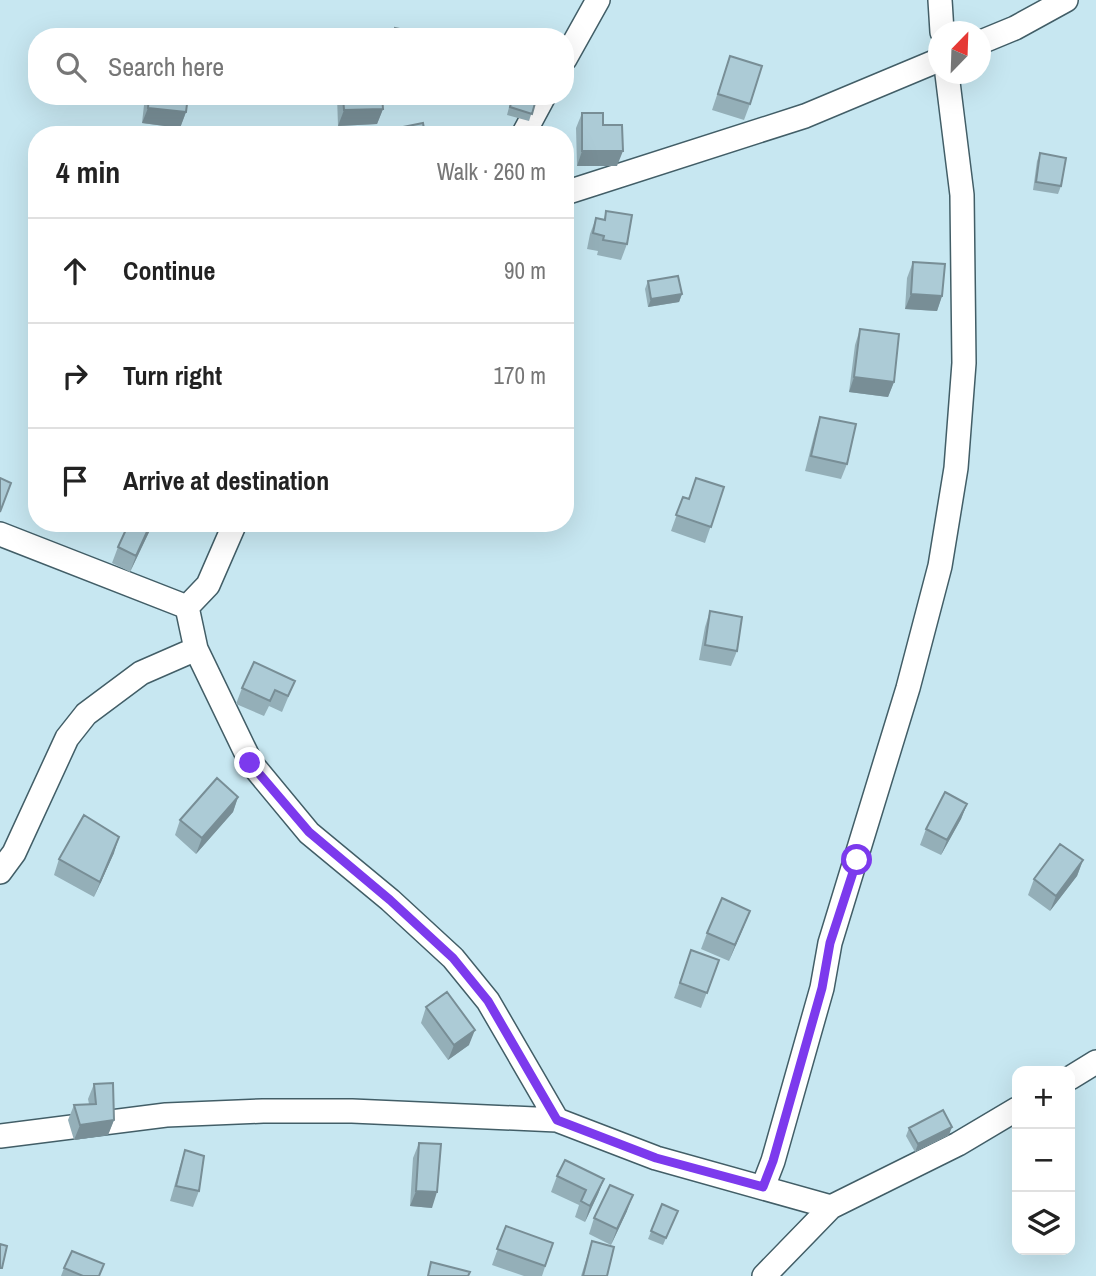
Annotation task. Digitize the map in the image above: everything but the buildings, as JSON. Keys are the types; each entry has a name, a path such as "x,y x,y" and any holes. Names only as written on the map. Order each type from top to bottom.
{"street":[{"path":"574,42 598,0"},
{"path":"940,0 941,21"},
{"path":"991,38 1066,0"},
{"path":"574,190 805,116 928,65"},
{"path":"763,1187 773,1161 822,988 830,943 908,688 940,566 956,468 964,363 962,195 948,84"},
{"path":"528,126 539,105"},
{"path":"187,607 208,585 231,532"},
{"path":"0,534 187,607"},
{"path":"187,607 195,649 250,763 309,832 390,900 453,958 488,1001 557,1120"},
{"path":"0,872 14,853 67,738 86,714 141,673 195,649"},
{"path":"1075,1075 1096,1062"},
{"path":"0,1136 166,1115 263,1111 352,1111 557,1120 656,1158 831,1207"},
{"path":"764,1276 831,1207 958,1143 1012,1112"}],"route":[{"path":"250,763 309,832 390,900 453,958 488,1001 557,1120 656,1158 763,1187 773,1161 822,988 830,943 857,860"}]}
